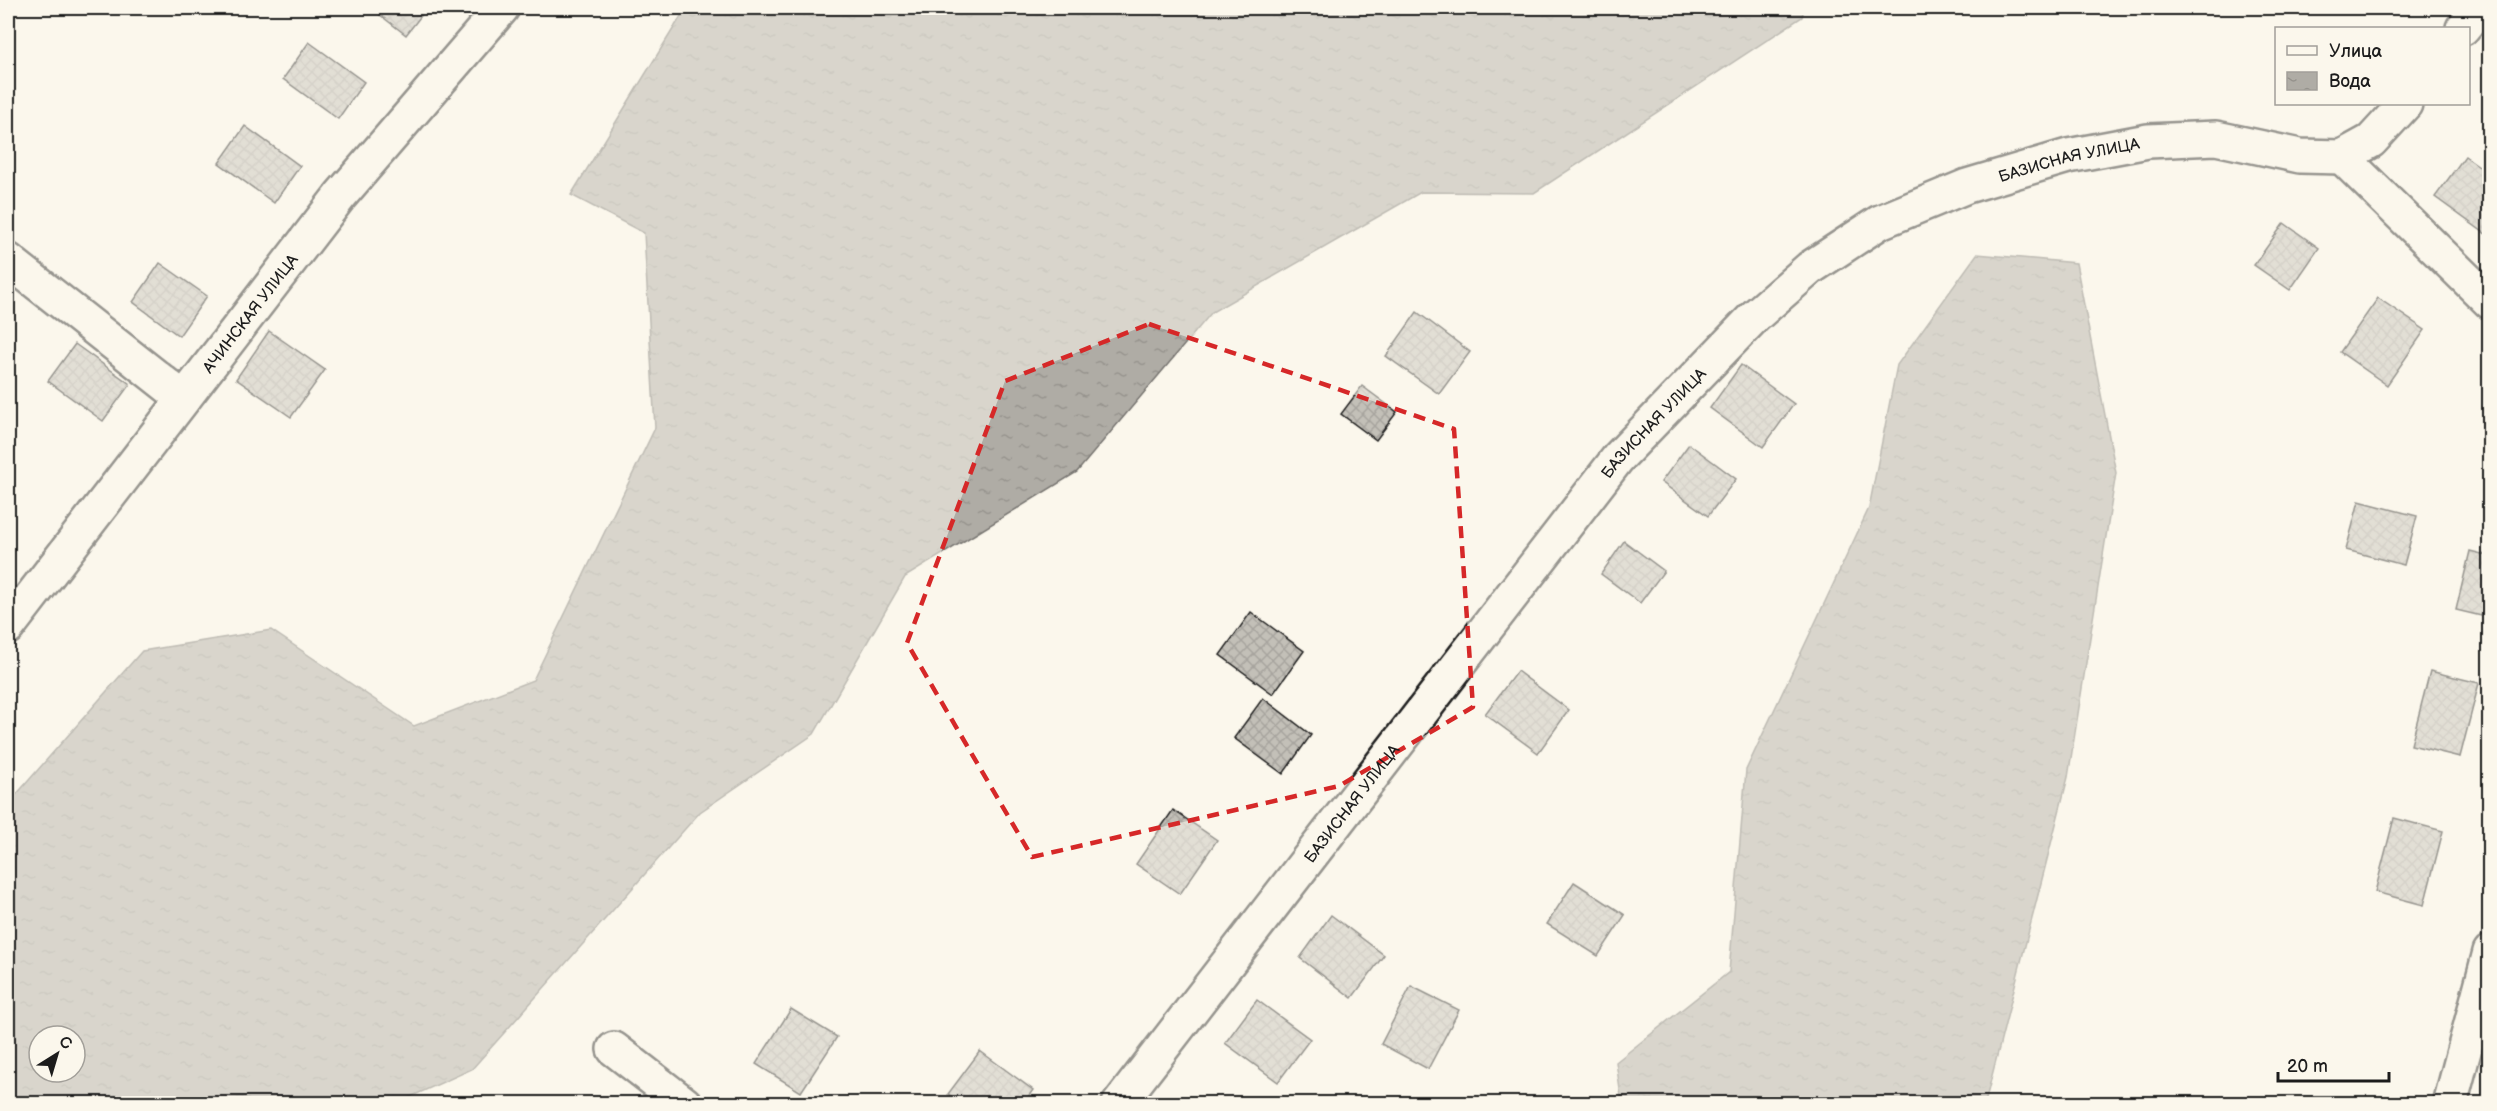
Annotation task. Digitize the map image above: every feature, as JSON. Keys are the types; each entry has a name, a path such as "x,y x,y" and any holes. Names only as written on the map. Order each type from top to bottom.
{"street":[{"name":"АЧИНСКАЯ УЛИЦА","path":"8,627 340,196 502,8"},
{"path":"2464,27 2480,8"},
{"path":"2404,105 2371,141 2342,157 2490,302"},
{"name":"БАЗИСНАЯ УЛИЦА","path":"1119,1104 1618,458 1710,360 1810,268 1880,222 1967,186 2068,156 2148,141 2216,138 2300,156 2342,157"},
{"path":"8,260 183,398"},
{"path":"2450,1104 2490,952"},
{"path":"614,1049 685,1104"}],"highlighted area":[{"path":"1149,324 1454,429 1473,707 1339,786 1032,857 907,643 1005,381"}],"water":[{"path":"686,8 1804,8 1802,17 1534,193 1421,192 1212,312 1077,472 905,577 814,734 700,812 472,1069 397,1103 8,1103 8,804 142,651 271,630 414,726 533,680 655,428 644,233 571,195"},
{"path":"1977,254 2076,263 2116,473 2068,777 1985,1103 1622,1103 1616,1062 1729,972 1746,770 1869,508 1897,365"}],"building":[{"path":"371,8 427,8 406,35"},
{"path":"309,42 364,82 338,119 283,79"},
{"path":"245,126 300,166 274,203 219,163"},
{"path":"2465,156 2490,174 2490,237 2435,197"},
{"path":"2284,223 2319,248 2290,290 2254,265"},
{"path":"160,263 207,296 179,336 133,302"},
{"path":"2378,298 2425,330 2387,385 2340,352"},
{"path":"1417,312 1470,352 1439,394 1386,356"},
{"path":"269,331 325,370 291,417 236,379"},
{"path":"75,344 130,384 103,421 48,381"},
{"path":"1741,365 1794,404 1763,447 1710,408"},
{"path":"1362,386 1397,412 1376,440 1341,414"},
{"path":"1689,444 1736,479 1708,516 1661,482"},
{"path":"2359,501 2417,516 2404,565 2346,550"},
{"path":"1624,541 1664,571 1640,603 1601,574"},
{"path":"2470,551 2490,556 2490,618 2456,610"},
{"path":"1251,612 1304,651 1273,694 1220,655"},
{"path":"1517,671 1569,710 1538,753 1485,714"},
{"path":"2430,671 2479,683 2460,757 2411,745"},
{"path":"1263,698 1311,735 1283,774 1234,738"},
{"path":"1173,810 1217,840 1180,894 1136,864"},
{"path":"2394,818 2443,831 2424,905 2375,892"},
{"path":"1574,882 1625,915 1598,956 1547,924"},
{"path":"1331,915 1384,955 1352,998 1300,958"},
{"path":"1411,986 1459,1010 1428,1069 1381,1044"},
{"path":"1257,1000 1310,1039 1278,1082 1225,1043"},
{"path":"791,1009 837,1037 801,1092 756,1064"},
{"path":"980,1051 1033,1090 1023,1104 961,1104 948,1094"}]}
